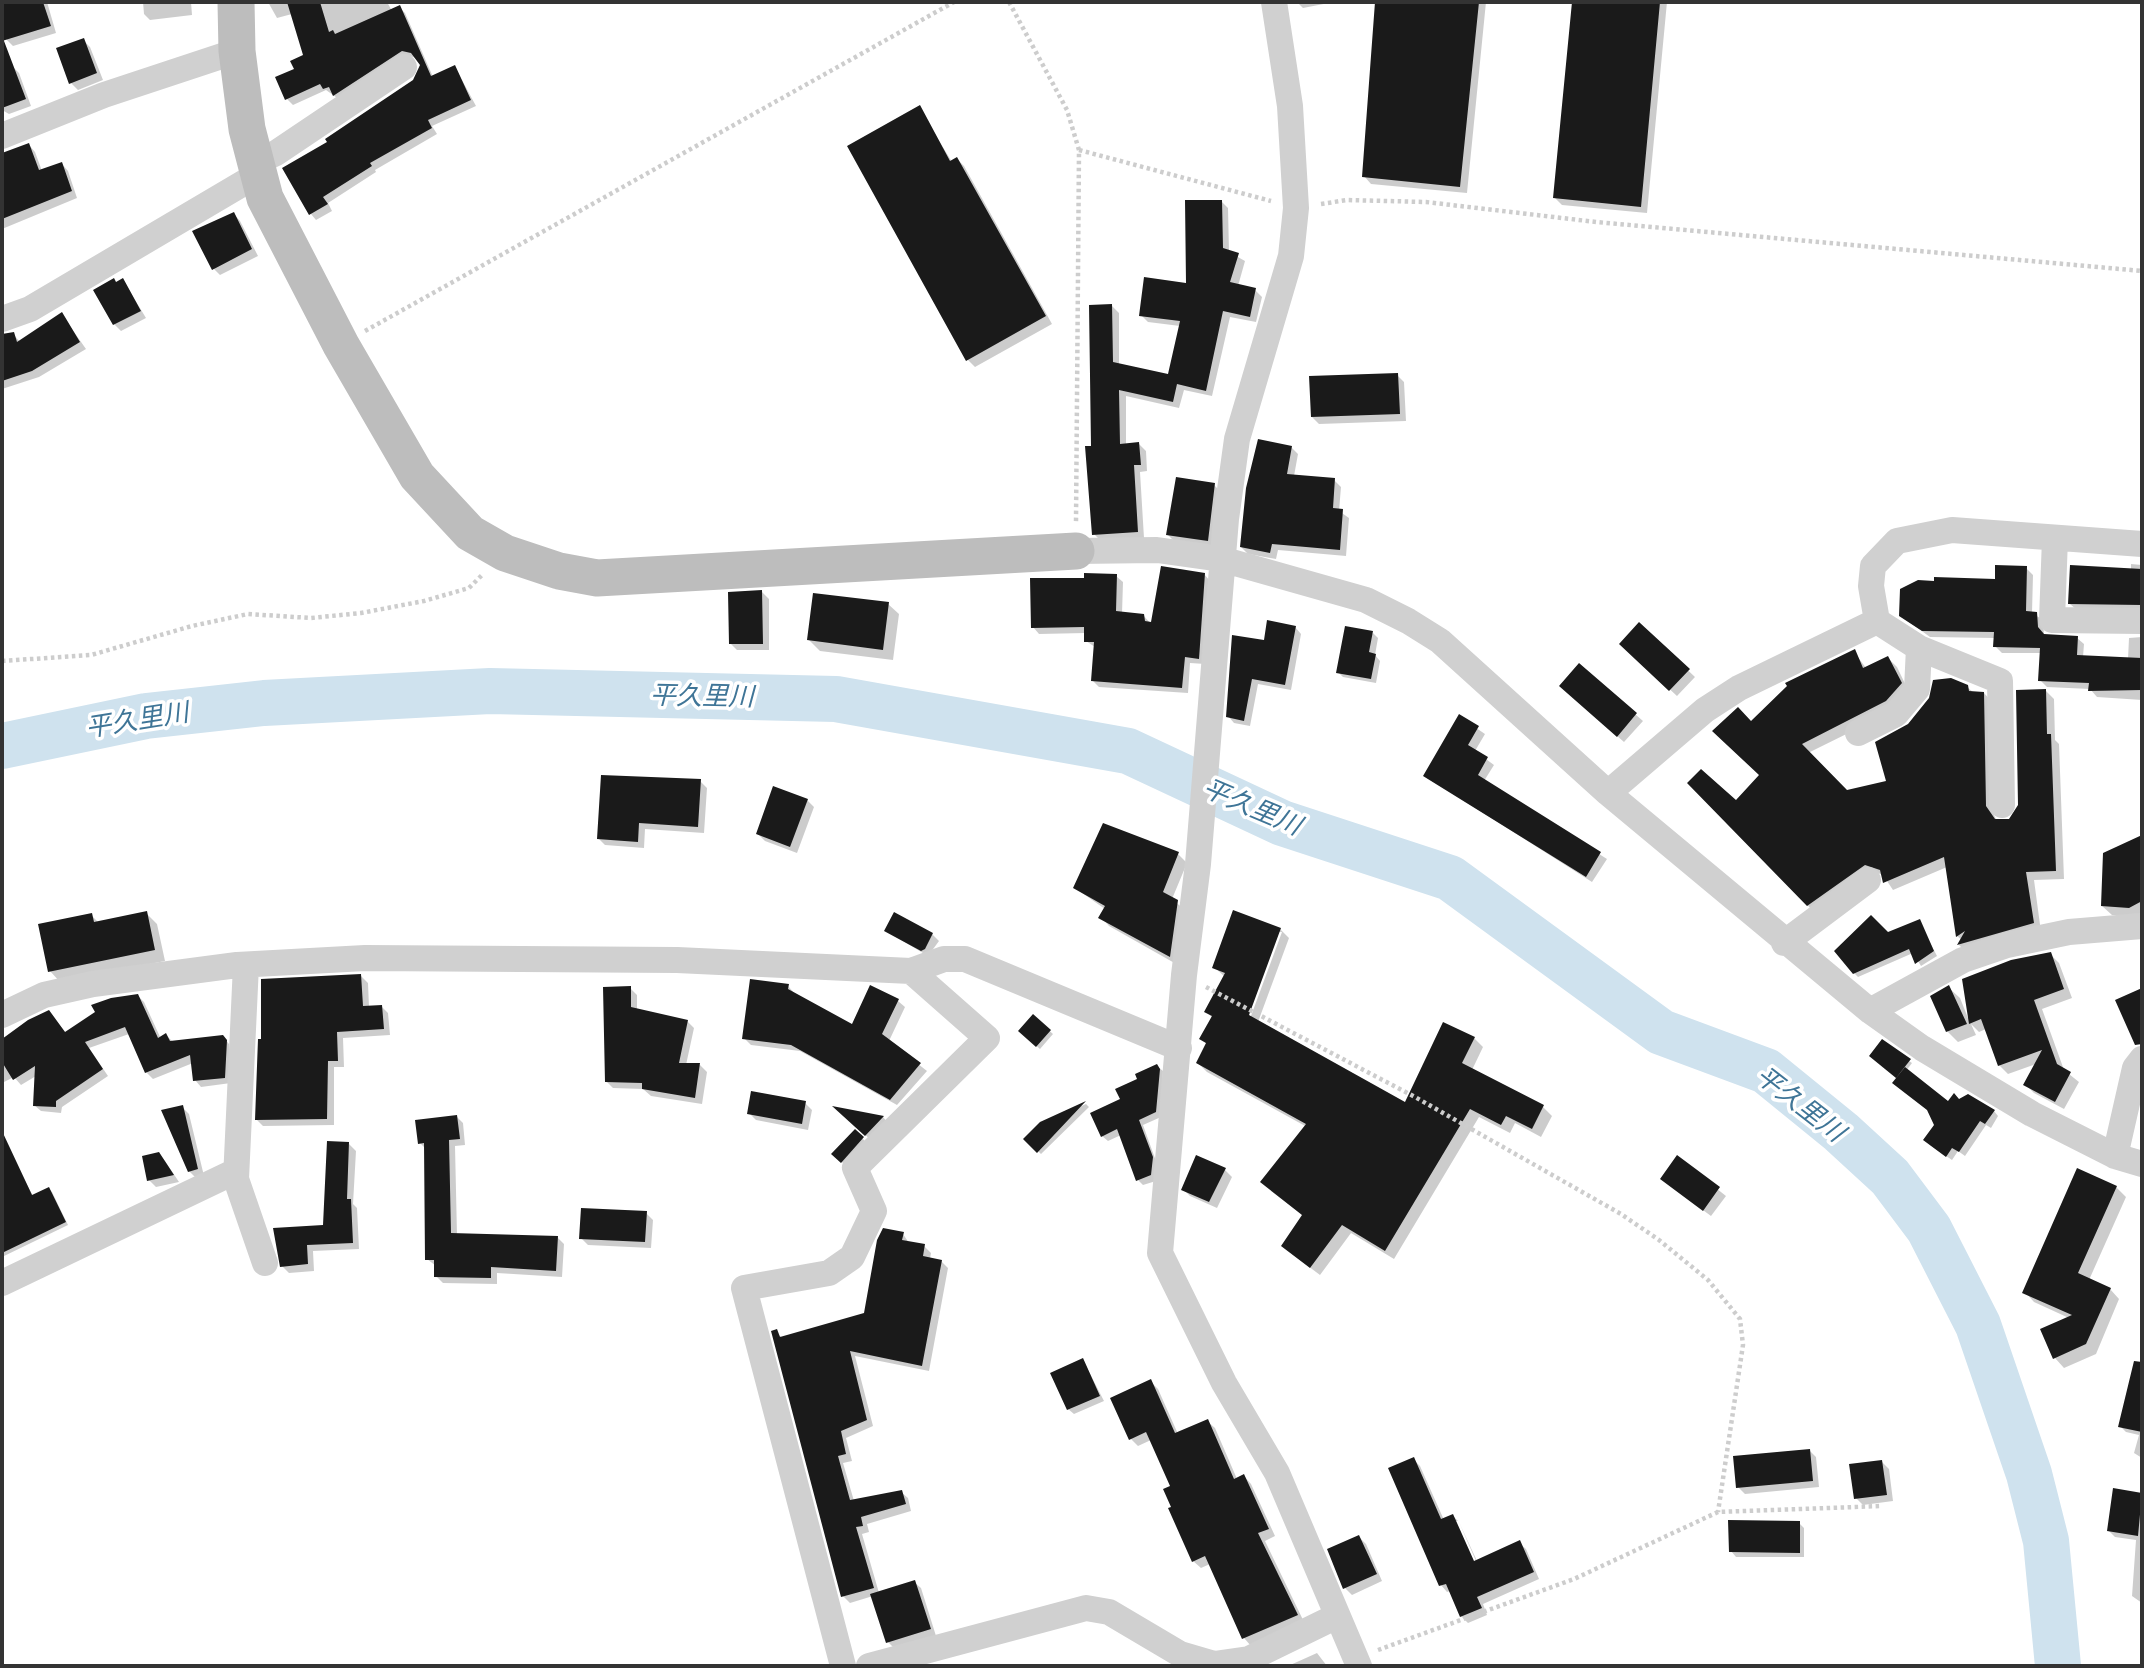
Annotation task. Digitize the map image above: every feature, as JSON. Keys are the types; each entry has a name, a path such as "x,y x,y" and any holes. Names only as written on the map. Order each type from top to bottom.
{"street":[{"path":"236,2 237,51 256,169 265,198 341,345 417,476 470,533 505,554 559,571 597,578 1076,551 1157,550 1221,559 1366,600 1429,634 1472,668 1525,720 1608,793 1784,943 1870,1011 1922,1048 2032,1114 2115,1156 2142,1164"},
{"path":"1274,2 1290,106 1296,208 1290,256 1237,439 1221,559 1198,864 1184,975 1160,1253 1224,1383 1277,1473 1357,1662"},
{"path":"2,136 104,95 237,51"},
{"path":"2,319 30,309 256,169 404,67"},
{"path":"2002,804 2000,681 1919,648 1877,621 1871,586 1873,566 1897,541 1952,530 2142,544"},
{"path":"2055,538 2052,620 2142,621"},
{"path":"1608,793 1705,710 1739,688 1877,621"},
{"path":"1858,733 1896,714 1917,689 1919,648"},
{"path":"1784,943 1868,880"},
{"path":"1870,1011 1964,960 2007,945 2069,932 2142,926"},
{"path":"2,1015 44,995 93,984 246,965 365,958 664,960 911,971 944,959 965,959 1179,1048"},
{"path":"246,965 236,1179 264,1263"},
{"path":"843,1666 744,1288 829,1273 852,1257 874,1211 855,1168 987,1038 911,971"},
{"path":"2115,1156 2135,1068 2142,1059"},
{"path":"2,1283 236,1171"},
{"path":"869,1666 1086,1608 1109,1612 1180,1654 1214,1664 1249,1660 1337,1616"}],"path":[{"path":"341,345 954,2"},
{"path":"1009,2 1067,110 1079,150 1076,551"},
{"path":"1079,150 1296,208 1348,200 1426,202 1596,222 2142,271"},
{"path":"2,661 91,655 192,626 248,614 311,618 424,601 469,588 505,554"},
{"path":"1184,975 1415,1097 1621,1214 1659,1240 1708,1280 1740,1320 1743,1345 1718,1512"},
{"path":"1357,1662 1574,1579 1718,1512 1882,1506"}],"building":[{"path":"2,2 43,2 51,26 2,41"},
{"path":"287,2 320,2 329,32 333,30 335,34 400,5 431,76 455,65 471,100 428,120 432,128 370,163 372,166 323,197 328,204 309,215 282,168 327,142 325,139 413,80 420,65 411,53 402,51 333,96 329,87 323,89 320,84 285,100 275,77 294,69 290,61 303,55"},
{"path":"1375,2 1479,2 1460,187 1362,177"},
{"path":"1572,2 1660,2 1641,207 1553,198"},
{"path":"84,38 97,73 69,84 56,48"},
{"path":"4,41 26,99 2,108 2,42"},
{"path":"920,105 950,161 957,157 1046,316 966,361 847,146"},
{"path":"29,143 39,170 62,162 72,191 2,219 2,153"},
{"path":"1185,200 1222,200 1223,248 1239,253 1230,282 1256,288 1250,317 1223,311 1206,391 1177,384 1173,402 1119,390 1120,444 1139,442 1141,465 1134,465 1138,532 1092,535 1085,446 1091,446 1089,305 1112,304 1113,362 1168,374 1180,321 1139,316 1144,277 1186,283"},
{"path":"234,212 252,249 212,270 192,231"},
{"path":"114,278 116,282 123,278 141,311 113,325 93,290"},
{"path":"62,312 80,342 32,371 2,381 2,334 14,332 17,342"},
{"path":"1398,373 1400,414 1311,417 1309,376"},
{"path":"1258,439 1292,446 1287,474 1335,478 1333,508 1343,509 1340,550 1272,544 1270,553 1240,547 1246,488"},
{"path":"1176,477 1215,483 1208,541 1166,535"},
{"path":"1995,565 2027,566 2026,611 2037,612 2038,627 2044,634 2078,636 2077,655 2142,658 2142,690 2088,691 2089,683 2038,681 2040,648 1993,647 1994,632 1922,631 1899,616 1900,589 1918,580 1934,581 1934,577 1995,579"},
{"path":"2070,565 2142,569 2142,605 2068,604"},
{"path":"1161,566 1205,573 1199,659 1185,657 1182,688 1091,681 1094,642 1084,642 1084,627 1031,628 1030,578 1084,578 1084,573 1117,574 1116,611 1144,614 1145,621 1151,622"},
{"path":"762,590 763,644 729,644 728,592"},
{"path":"813,593 889,602 883,650 807,640"},
{"path":"1267,620 1296,626 1285,685 1252,679 1244,721 1226,717 1232,635 1264,640"},
{"path":"1639,622 1690,669 1669,691 1619,644"},
{"path":"1345,626 1373,631 1369,652 1376,654 1371,679 1336,673"},
{"path":"1855,649 1863,668 1888,656 1902,683 1886,701 1802,744 1847,790 1886,781 1875,742 1908,724 1929,698 1933,680 1951,678 1968,685 1969,691 1984,692 1986,806 1995,819 2009,819 2018,805 2016,690 2046,689 2047,734 2051,734 2056,871 2026,872 2034,923 1957,945 1965,931 1956,937 1944,857 1883,883 1880,870 1865,865 1807,906 1687,783 1701,769 1736,800 1759,775 1712,731 1738,707 1751,721 1787,686 1785,683"},
{"path":"1579,663 1637,713 1617,737 1559,686"},
{"path":"1459,714 1479,726 1468,745 1488,757 1478,775 1601,852 1586,877 1423,776"},
{"path":"601,775 701,779 698,827 639,823 638,842 597,839"},
{"path":"773,786 808,799 790,847 756,834"},
{"path":"1103,823 1179,852 1163,892 1178,900 1170,957 1098,918 1105,906 1073,888"},
{"path":"2142,835 2142,901 2129,908 2101,906 2103,853"},
{"path":"1233,910 1281,928 1249,1015 1405,1102 1443,1022 1475,1037 1462,1063 1544,1105 1532,1129 1506,1116 1501,1125 1470,1109 1385,1251 1342,1225 1310,1268 1281,1246 1302,1215 1260,1182 1306,1124 1196,1063 1206,1043 1199,1039 1212,1016 1204,1012 1225,973 1212,968"},
{"path":"147,911 155,950 48,972 38,924 92,913 94,922"},
{"path":"894,912 933,933 925,949 921,951 884,931"},
{"path":"1871,915 1888,932 1920,919 1934,951 1915,964 1909,949 1853,974 1834,951"},
{"path":"2051,952 2064,989 2034,1000 2057,1064 2071,1072 2055,1102 2023,1085 2042,1050 1998,1066 1981,1019 1969,1024 1962,979 2011,960"},
{"path":"361,974 363,1006 382,1005 384,1029 337,1032 338,1061 328,1061 327,1119 255,1120 258,1039 261,1039 261,979"},
{"path":"750,979 789,984 788,989 852,1024 870,985 899,999 882,1034 921,1063 890,1100 791,1045 742,1039"},
{"path":"1949,985 1967,1024 1946,1032 1930,996"},
{"path":"631,986 631,1007 688,1020 679,1063 700,1063 695,1098 642,1089 642,1083 605,1082 603,987"},
{"path":"2142,988 2142,1044 2135,1045 2115,1000"},
{"path":"138,994 158,1038 166,1033 170,1041 223,1035 227,1040 225,1078 193,1081 190,1055 145,1073 125,1027 85,1042 103,1069 56,1101 56,1107 33,1106 35,1066 13,1080 2,1062 2,1039 28,1020 49,1010 65,1032 95,1012 91,1005 111,998"},
{"path":"1033,1014 1051,1030 1036,1047 1018,1031"},
{"path":"1882,1039 1911,1059 1896,1078 1869,1056"},
{"path":"1157,1064 1160,1069 1156,1112 1139,1120 1153,1157 1151,1175 1136,1181 1117,1129 1101,1137 1090,1113 1120,1099 1115,1089 1137,1079 1135,1074"},
{"path":"1905,1067 1948,1101 1954,1093 1959,1099 1968,1094 1995,1110 1985,1124 1980,1121 1959,1152 1952,1148 1946,1157 1923,1140 1934,1125 1927,1110 1892,1083"},
{"path":"751,1091 806,1101 802,1124 747,1114"},
{"path":"1086,1101 1037,1153 1023,1139 1040,1122"},
{"path":"183,1105 198,1169 188,1172 161,1110"},
{"path":"832,1106 884,1116 865,1136"},
{"path":"457,1115 460,1139 449,1140 451,1233 558,1236 556,1271 491,1267 491,1278 434,1277 434,1260 425,1260 424,1143 418,1144 415,1120"},
{"path":"855,1129 864,1137 841,1163 831,1154"},
{"path":"2,1131 32,1195 49,1187 66,1222 2,1253"},
{"path":"327,1141 349,1142 347,1199 351,1199 353,1243 307,1245 308,1264 280,1267 273,1228 323,1225"},
{"path":"159,1152 174,1175 147,1181 142,1156"},
{"path":"1196,1155 1226,1168 1209,1202 1181,1190"},
{"path":"1677,1155 1720,1187 1703,1211 1660,1179"},
{"path":"2077,1168 2117,1186 2078,1273 2111,1288 2086,1344 2053,1359 2040,1329 2072,1315 2022,1293"},
{"path":"581,1208 647,1211 645,1242 579,1239"},
{"path":"883,1228 904,1232 902,1240 925,1244 923,1256 942,1260 922,1366 850,1351 867,1420 841,1431 846,1454 838,1456 850,1500 902,1490 906,1504 861,1517 863,1526 856,1527 874,1588 841,1597 771,1331 777,1329 780,1337 864,1313 877,1240"},
{"path":"1083,1358 1100,1396 1067,1410 1050,1373"},
{"path":"2134,1361 2142,1362 2142,1432 2118,1427"},
{"path":"1151,1379 1175,1433 1208,1419 1234,1479 1244,1474 1269,1529 1258,1533 1298,1615 1242,1639 1205,1556 1192,1562 1168,1508 1171,1507 1163,1489 1170,1486 1146,1432 1129,1440 1110,1398"},
{"path":"1810,1449 1813,1481 1736,1488 1733,1456"},
{"path":"1414,1457 1441,1519 1453,1514 1474,1561 1520,1540 1534,1572 1477,1597 1482,1608 1460,1617 1446,1584 1439,1586 1388,1468"},
{"path":"1882,1460 1887,1495 1854,1499 1849,1464"},
{"path":"2113,1488 2142,1493 2138,1536 2107,1531"},
{"path":"1728,1520 1800,1521 1800,1553 1729,1552"},
{"path":"1359,1535 1377,1574 1343,1589 1327,1549"},
{"path":"915,1580 931,1629 886,1643 870,1594"}],"waterway":[{"name":"平久里川","path":"2,746 146,716 264,703 490,691 836,699 1128,751 1282,823 1450,878 1661,1032 1766,1071 1841,1132 1890,1177 1929,1229 1978,1325 2029,1474 2046,1541 2058,1666"}]}
